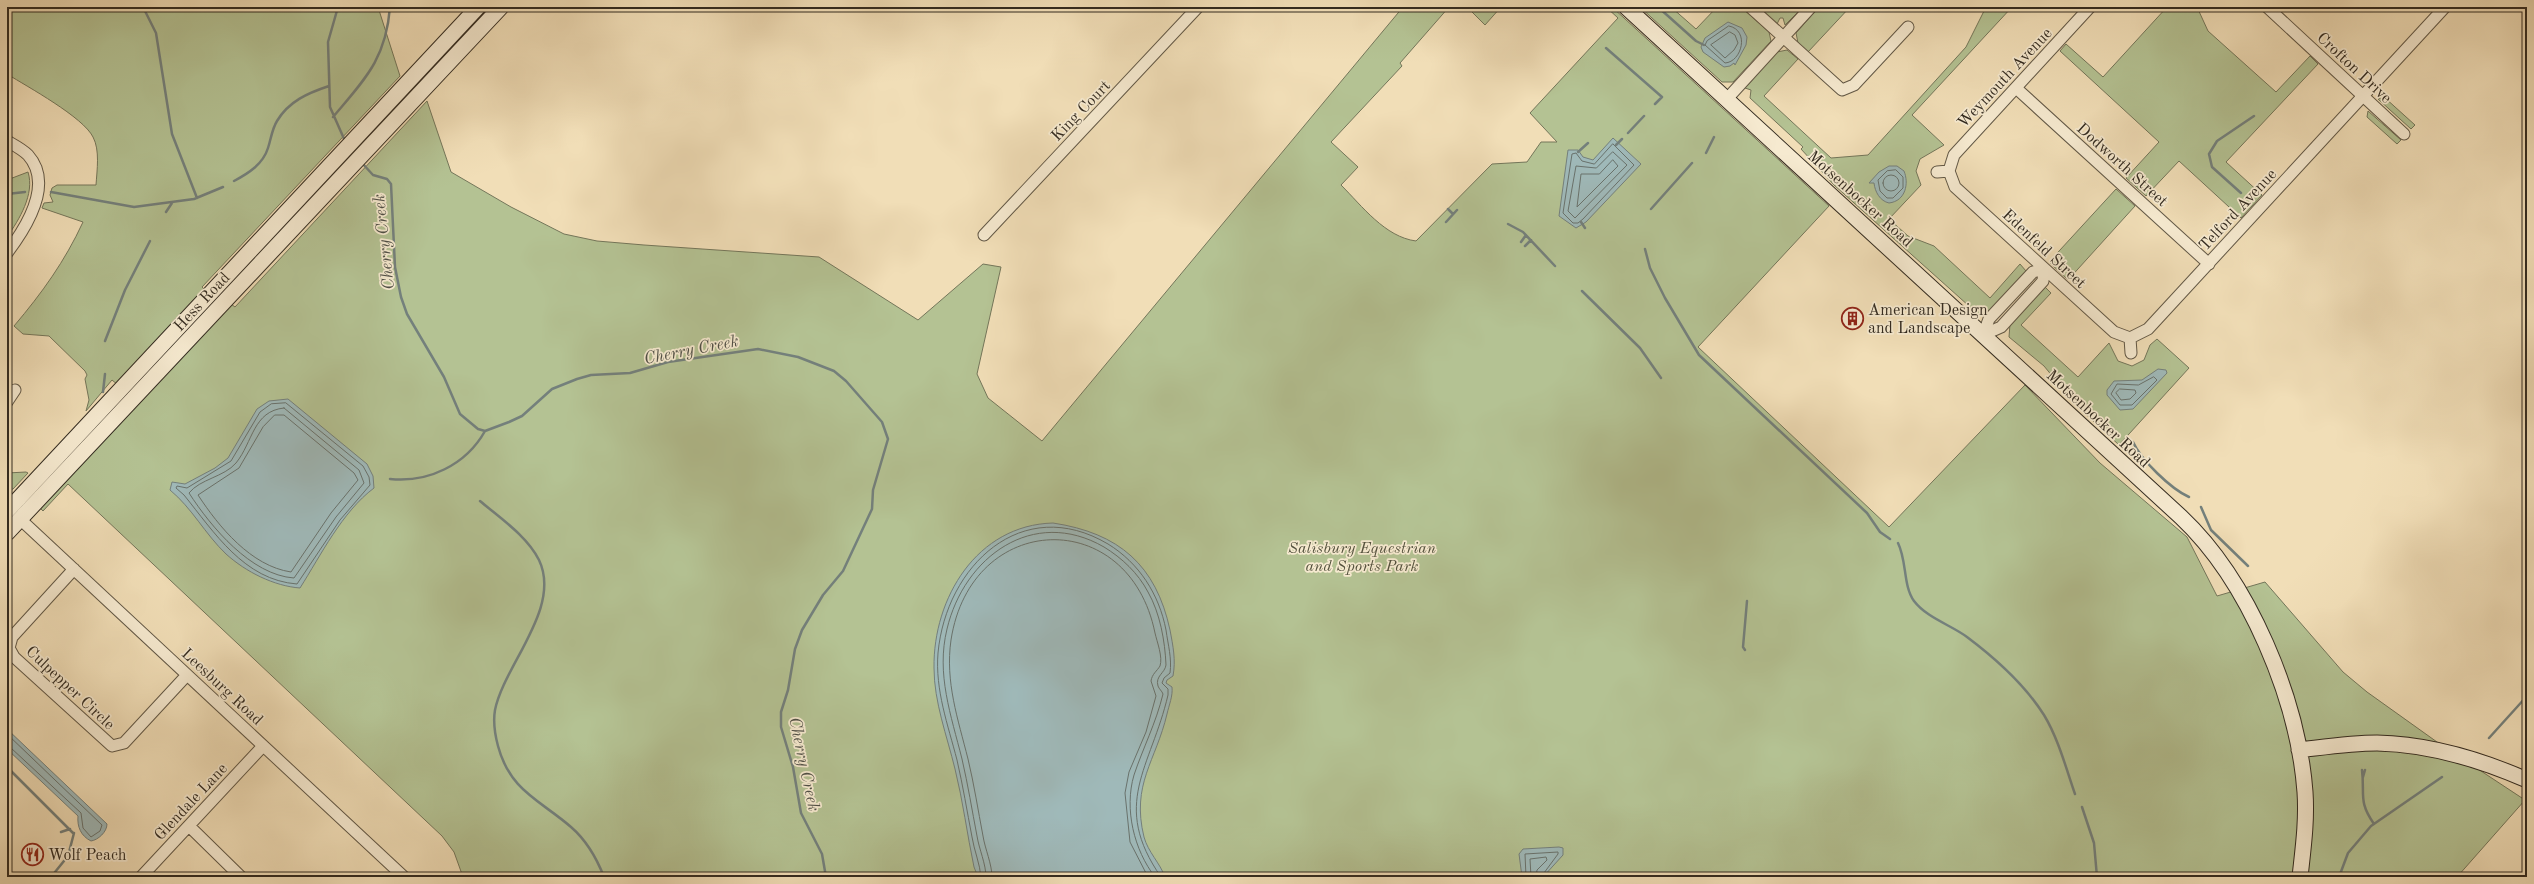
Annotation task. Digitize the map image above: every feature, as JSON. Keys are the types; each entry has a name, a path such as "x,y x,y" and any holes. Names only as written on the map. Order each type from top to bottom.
{"main road":[{"name":"Hess Road","path":"7,533 14,515 220,282 478,7"},
{"name":"Hess Road","path":"14,515 233,294 501,7"},
{"name":"Motsenbocker Road","path":"1626,7 2194,530 2212,550 2252,616 2267,646 2280,680 2299,750 2306,808 2300,877"},
{"path":"2299,750 2368,743 2413,745 2470,758 2527,780"}],"street":[{"name":"King Court","path":"984,235 1198,7"},
{"path":"1750,7 1842,90 1854,85 1908,27"},
{"path":"1726,100 1811,7"},
{"name":"Weymouth Avenue","path":"1949,171 1954,155 2090,7"},
{"name":"Crofton Drive","path":"2267,7 2364,95 2404,134"},
{"name":"Telford Avenue","path":"2130,338 2148,329 2364,95 2441,9"},
{"name":"Dodworth Street","path":"2016,88 2209,264"},
{"path":"7,141 28,155 36,168 39,184 38,195 28,219 7,253"},
{"path":"1936,172 1949,171"},
{"name":"Edenfeld Street","path":"1949,171 1955,187 2114,332 2130,338"},
{"path":"1983,335 1990,319 2033,272 2044,269"},
{"path":"2130,338 2131,353"},
{"path":"7,402 15,390"},
{"name":"Leesburg Road","path":"14,515 74,569 404,877"},
{"name":"Culpepper Circle","path":"74,569 12,637 9,648 14,657 112,746 124,743 187,675"},
{"name":"Glendale Lane","path":"141,877 263,746"},
{"path":"189,826 241,877"}],"green space":[{"path":"7,7 378,7 400,76 202,287 205,290 118,385 112,380 86,411 89,400 85,379 87,375 85,371 49,336 23,334 14,326 52,276 69,250 83,222 42,208 44,203 53,202 50,195 52,188 57,185 96,185 98,160 97,148 93,137 78,121 54,103 7,74"},
{"name":"Salisbury Equestrian and Sports Park","path":"1403,7 1449,7 1400,63 1402,66 1331,142 1358,167 1341,185 1384,227 1394,234 1416,241 1492,164 1527,162 1541,142 1557,142 1530,113 1618,18 1606,7 1612,7 1829,206 1698,347 1889,527 2025,385 2100,463 2187,537 2217,596 2265,582 2343,672 2367,692 2437,742 2525,800 2457,877 463,877 454,852 442,836 68,484 43,511 39,507 231,304 235,307 427,101 451,172 511,207 564,234 597,241 819,257 918,320 983,264 1001,267 977,374 988,398 1042,441"},
{"path":"1467,7 1501,7 1485,25"},
{"path":"1640,7 1671,7 1696,29 1717,7 1741,7 1769,32 1771,41 1733,82 1722,82"},
{"path":"1759,7 1803,7 1785,25 1783,18 1780,18 1777,24"},
{"path":"1819,7 1850,7 1808,52 1798,43 1796,33"},
{"path":"1989,7 2012,7 1912,115 1944,145 1920,159 1916,171 1921,185 1889,219 1908,236 1934,246 1990,298 2020,264 2026,271 1989,312 1979,315 1834,185 1801,149 1803,147 1750,98 1751,90 1745,88 1777,52 1787,50 1798,59 1764,96 1831,158 1868,155 1966,47 1985,9"},
{"path":"2167,7 2197,7 2208,31 2276,92 2310,56 2318,64 2226,162 2262,195 2241,218 2179,161 2146,196 2126,178 2159,142 2060,51 2066,44 2103,77"},
{"path":"412,87 416,91 229,290 225,287"},
{"path":"2384,97 2415,125 2411,129 2378,99"},
{"path":"2368,111 2401,140 2397,144 2367,117"},
{"path":"28,172 30,180 28,198 21,215 7,237 7,180"},
{"path":"2116,189 2135,206 2068,280 2049,262"},
{"path":"2045,287 2051,293 2021,325 2078,377 2109,343 2118,361 2132,366 2144,360 2150,345 2157,339 2189,368 2119,445 2076,405 2044,366 2009,337 2010,324"},
{"path":"7,473 28,473 13,489 7,491"}],"water":[{"path":"1728,22 1742,28 1747,37 1746,45 1735,65 1734,63 1730,66 1724,67 1703,52 1701,47 1705,38"},
{"path":"1613,138 1641,164 1586,222 1576,228 1559,216 1568,150 1578,150 1583,157 1593,160"},
{"path":"1889,166 1897,166 1904,171 1906,186 1903,195 1899,199 1895,202 1889,203 1878,196 1874,183 1869,183 1879,172"},
{"path":"2158,369 2166,370 2167,373 2133,409 2120,410 2107,395 2107,390 2114,381 2142,380"},
{"path":"288,399 367,464 373,476 374,488 362,498 342,521 300,588 290,587 270,581 242,567 234,561 218,546 185,505 170,490 172,482 185,484 215,468 228,458 257,409 269,401"},
{"path":"1053,523 1076,528 1097,535 1115,544 1131,556 1144,570 1155,587 1164,607 1174,653 1173,676 1167,680 1166,683 1172,687 1172,694 1162,731 1146,773 1141,802 1141,818 1144,837 1148,848 1165,877 978,877 974,867 958,781 936,693 934,668 936,642 941,616 951,592 965,570 982,551 1002,537 1026,527"},
{"path":"7,729 107,824 104,833 91,841 82,834 78,824 78,816 7,749"},
{"path":"1563,848 1563,855 1543,877 1522,877 1519,854 1523,849"}],"waterway":[{"path":"143,7 156,33 172,134 197,198"},
{"name":"Cherry Creek","path":"338,7 328,42 330,107 345,141"},
{"path":"333,117 364,79 379,55 388,25 390,7"},
{"path":"1658,7 1696,41 1704,45"},
{"path":"1606,48 1662,97 1655,104"},
{"path":"234,181 245,175 263,159 266,154 275,124 287,108 306,95 329,86"},
{"path":"1628,133 1644,116"},
{"path":"2241,193 2212,167 2209,154 2217,141 2254,116"},
{"path":"1706,153 1714,137"},
{"path":"1616,145 1622,139"},
{"path":"1578,152 1588,143"},
{"name":"Cherry Creek","path":"362,163 373,175 387,179 391,184 395,267 401,297 407,314 444,377 460,414 478,429 485,431 522,416 552,389 577,379 591,375 630,373 668,362 758,349 798,357 834,371 846,381 882,422 888,439 873,490 872,509 843,571 823,595 802,630 795,649 788,690 781,712 781,727 793,767 801,813 822,854 826,877"},
{"path":"1651,209 1692,163"},
{"path":"51,192 134,207 194,199 223,187"},
{"path":"7,194 25,192"},
{"path":"166,212 172,203"},
{"path":"1448,209 1453,214"},
{"path":"1446,222 1457,210"},
{"path":"1581,222 1585,228"},
{"path":"1508,224 1523,232 1555,266"},
{"path":"1521,242 1526,235"},
{"path":"1525,246 1531,240"},
{"path":"105,341 125,290 150,241"},
{"path":"1645,249 1650,268 1665,298 1699,355 1867,513 1880,532 1890,539"},
{"path":"1582,291 1640,348 1661,378"},
{"path":"103,392 105,374"},
{"path":"390,479 418,478 432,475 445,469 457,462 467,453 477,443 485,431"},
{"path":"2133,442 2149,465 2165,481 2189,497"},
{"path":"480,501 528,543 539,560 544,578 543,597 538,617 500,693 495,710 494,719 498,746 503,761 510,774 518,784 527,793 571,827 582,838 598,863 604,877"},
{"path":"2201,507 2211,530 2248,566"},
{"path":"1898,543 1903,558 1906,581 1914,601 1919,607 1939,621 1967,637 2009,673 2028,693 2049,724 2075,794"},
{"path":"1745,650 1743,647 1747,601"},
{"path":"2489,738 2527,696"},
{"path":"7,767 73,833"},
{"path":"2362,770 2364,803 2374,824"},
{"path":"2363,777 2365,770"},
{"path":"2339,877 2348,853 2371,826 2442,777"},
{"path":"2082,807 2094,843 2097,877"},
{"path":"61,832 70,829"},
{"path":"51,877 68,856 74,833"}],"place":[{"name":"American Design and Landscape","path":"1853,318"},
{"name":"Wolf Peach","path":"32,854"}]}
